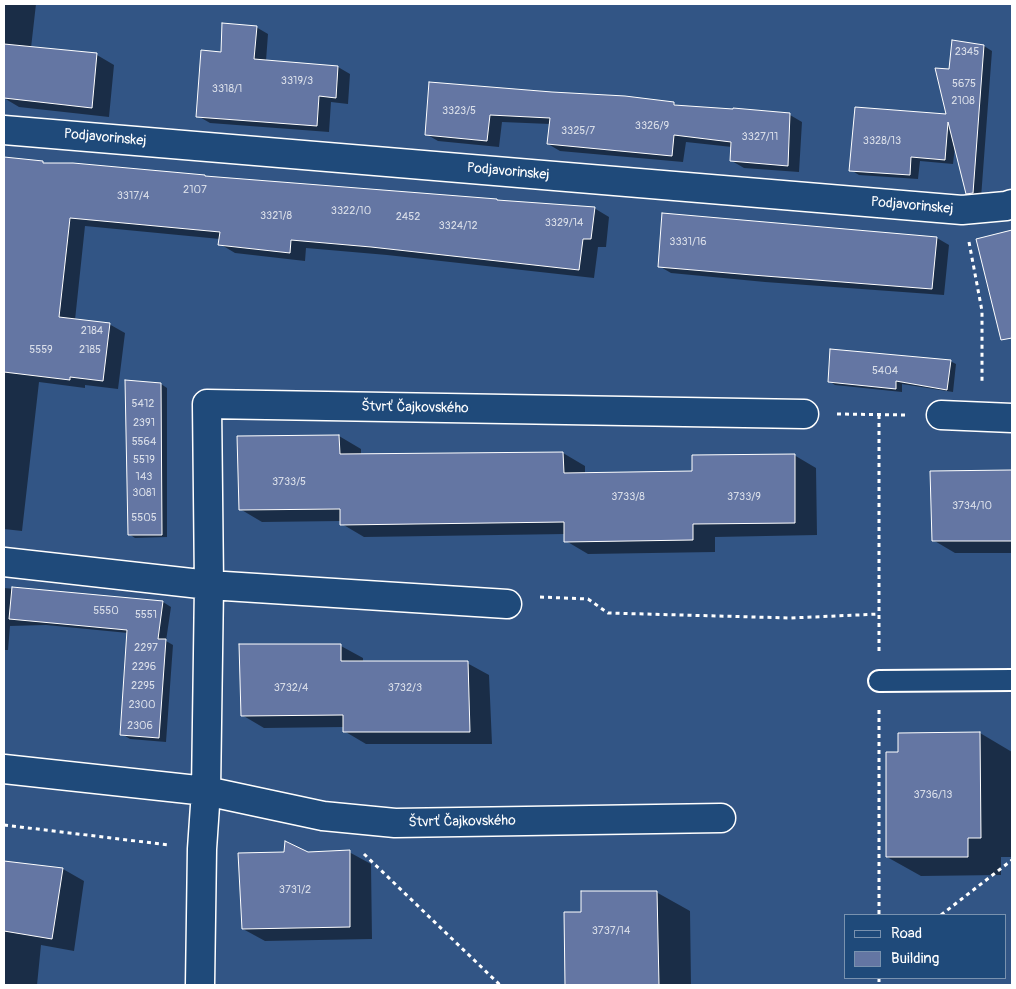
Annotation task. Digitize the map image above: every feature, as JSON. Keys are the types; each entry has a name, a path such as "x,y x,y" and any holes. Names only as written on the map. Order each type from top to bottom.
{"street":[{"name":"Podjavorinskej","path":"4,130 962,210 1012,204"},
{"name":"Štvrť Čajkovského","path":"200,985 202,849 206,791 209,585 207,404 804,414"},
{"path":"941,415 1012,418"},
{"path":"4,562 209,585 507,604"},
{"name":"Štvrť Čajkovského","path":"4,769 206,791 323,816 395,823 721,818"}],"lane":[{"path":"879,681 1012,680"}],"path":[{"path":"962,210 982,311 982,416"},
{"path":"804,414 941,415"},
{"path":"507,604 520,596 588,599 608,613 791,618 879,614"},
{"path":"323,816 500,985"},
{"path":"4,825 202,849"},
{"path":"942,914 1012,860"}],"building":[{"path":"222,23 257,26 254,59 338,66 336,98 319,96 317,126 196,117 201,50 221,52"},
{"path":"952,40 984,45 973,193 966,194 948,122 945,160 911,157 910,175 849,171 855,107 946,114 935,68 949,69"},
{"path":"4,44 97,53 92,108 4,98"},
{"path":"429,82 625,96 674,102 674,105 790,113 788,166 730,161 731,142 674,135 672,156 547,144 550,118 490,115 487,141 425,135"},
{"path":"4,157 43,161 43,163 73,163 205,176 595,207 591,239 583,239 579,270 291,240 290,253 218,245 220,232 70,218 59,317 110,323 103,381 70,377 70,380 4,372"},
{"path":"662,213 937,237 932,289 658,267"},
{"path":"1012,230 1012,338 1001,340 976,239"},
{"path":"830,349 951,360 947,390 896,381 896,389 828,382"},
{"path":"125,380 161,383 162,535 128,535"},
{"path":"339,435 340,454 563,452 564,473 692,471 692,455 795,454 795,523 693,524 693,540 564,542 564,522 340,525 340,509 239,510 237,436"},
{"path":"1012,470 1012,541 932,541 930,471"},
{"path":"12,587 163,601 158,639 166,639 159,738 120,735 127,630 9,619"},
{"path":"239,644 341,644 341,661 468,661 470,732 343,732 343,715 241,716"},
{"path":"980,732 981,838 968,838 968,857 886,857 886,752 898,752 898,733"},
{"path":"285,841 308,852 350,850 350,927 242,929 238,853 284,852"},
{"path":"4,861 63,868 52,939 4,931"},
{"path":"581,891 657,891 659,985 565,985 564,912 581,912"}]}
